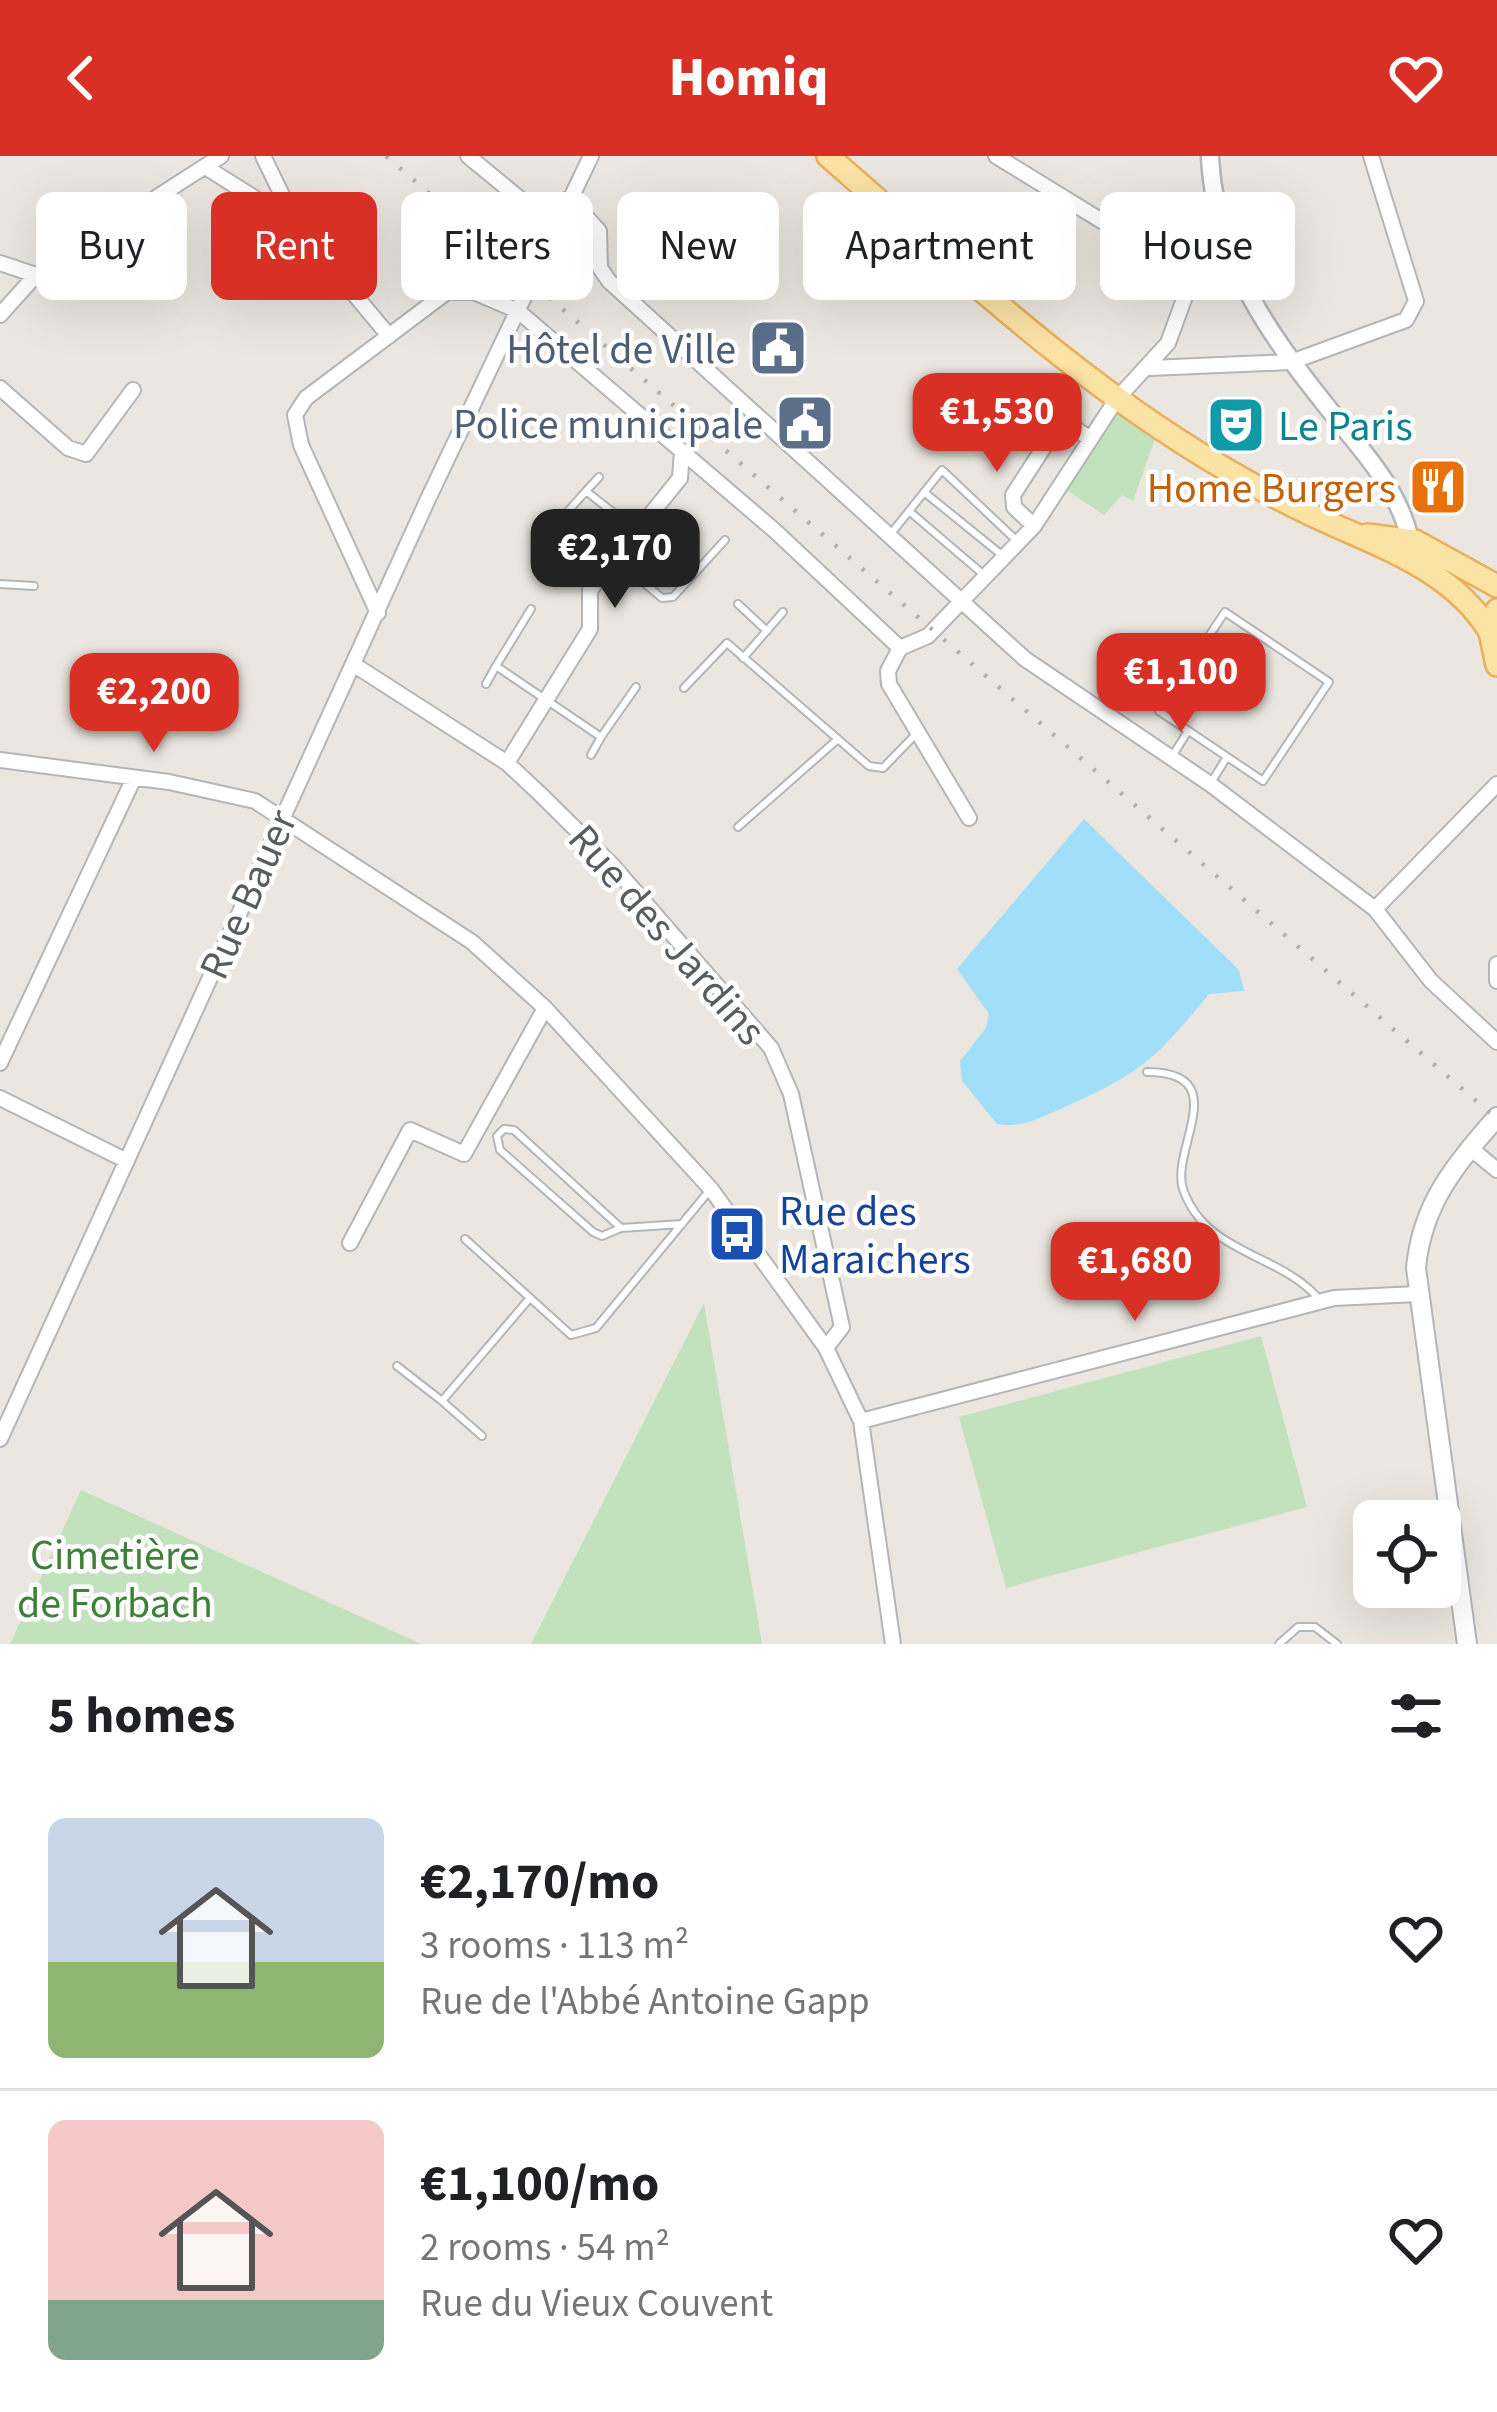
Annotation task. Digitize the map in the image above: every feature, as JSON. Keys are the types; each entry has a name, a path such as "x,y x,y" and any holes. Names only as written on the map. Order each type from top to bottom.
{"main road":[{"path":"828,156 1160,433 1228,473 1445,580 1493,621 1497,665"},
{"path":"1349,531 1410,539 1497,586"},
{"path":"1467,1644 1417,1294 1418,1247 1428,1210 1469,1147 1497,1117"}],"street":[{"path":"169,192 221,156"},
{"path":"263,156 280,192"},
{"path":"468,156 512,192"},
{"name":"Rue Bauer","path":"572,192 591,156"},
{"path":"995,156 1100,219"},
{"path":"1210,156 1213,192"},
{"path":"1150,368 1291,362 1406,320 1416,302 1371,156"},
{"path":"207,168 245,192"},
{"path":"593,224 599,231 600,268 609,281 958,600 1025,659 1210,784 1375,909 1431,981 1497,1042"},
{"path":"0,263 36,275 0,315"},
{"path":"379,613 301,445 295,416 306,398 454,290 518,311 900,648"},
{"path":"359,300 389,336"},
{"name":"Rue Bauer","path":"0,1439 523,300"},
{"path":"969,818 887,678 900,648 928,636 1034,526 1117,400 1168,343 1184,300"},
{"path":"1251,300 1291,362 1388,484 1410,539"},
{"path":"0,388 68,448 86,454 133,390"},
{"path":"1034,526 1015,507 1013,495 1062,419 1090,439"},
{"path":"507,763 590,628 590,590 680,478 682,451"},
{"name":"Rue des Jardins","path":"356,666 507,763 613,866 771,1048 791,1094 842,1327 826,1348"},
{"path":"0,760 255,801 472,942 545,1008 711,1189 826,1348 861,1421 893,1644"},
{"path":"0,1063 134,778"},
{"path":"1375,909 1497,784"},
{"path":"1497,964 1497,981"},
{"path":"350,1243 410,1130 464,1154 545,1008"},
{"path":"0,1098 127,1161"},
{"path":"1469,1147 1497,1170"},
{"path":"861,1421 1321,1301 1417,1294"}],"lane":[{"path":"888,536 942,470 1018,542"},
{"path":"555,526 599,477"},
{"path":"586,491 637,531"},
{"path":"924,492 1003,556"},
{"path":"909,511 984,575"},
{"path":"615,559 662,598 674,597 725,540"},
{"path":"0,584 34,586"},
{"path":"737,604 767,631"},
{"path":"486,684 531,609"},
{"path":"743,658 783,612"},
{"path":"1225,612 1329,682 1263,781 1188,731 1159,711 1225,612"},
{"path":"684,688 722,644 877,769 919,731"},
{"path":"496,666 601,736"},
{"path":"591,755 635,687"},
{"path":"1171,758 1188,731"},
{"path":"738,827 838,739"},
{"path":"1210,784 1227,757"},
{"path":"1147,1072 1166,1072 1184,1081 1194,1098 1193,1130 1180,1168 1183,1189 1201,1220 1243,1254 1306,1284 1321,1301"},
{"path":"621,1228 514,1130 497,1136 500,1150 593,1232 602,1236 621,1228 682,1224"},
{"path":"466,1239 571,1335 596,1328 711,1189"},
{"path":"442,1401 530,1299"},
{"path":"397,1366 482,1436"},
{"path":"1280,1644 1298,1627 1315,1627 1337,1644"}],"green space":[{"path":"1114,409 1155,439 1133,501 1122,495 1104,515 1062,487"},
{"path":"704,1303 762,1644 531,1644"},
{"path":"1261,1336 1307,1507 1006,1588 959,1417"},
{"name":"Cimetière de Forbach","path":"81,1490 421,1644 10,1644"}],"water":[{"path":"1084,819 1239,970 1244,991 1209,994 1159,1051 1109,1086 1029,1122 997,1124 962,1081 960,1061 986,1028 989,1014 957,969"}],"railway":[{"path":"386,156 1497,1119"}],"place":[{"name":"Hôtel de Ville","path":"778,348"},
{"name":"Police municipale","path":"805,423"},
{"name":"Le Paris","path":"1236,425"},
{"name":"Home Burgers","path":"1438,487"},
{"name":"Rue des Maraichers","path":"737,1234"}]}
